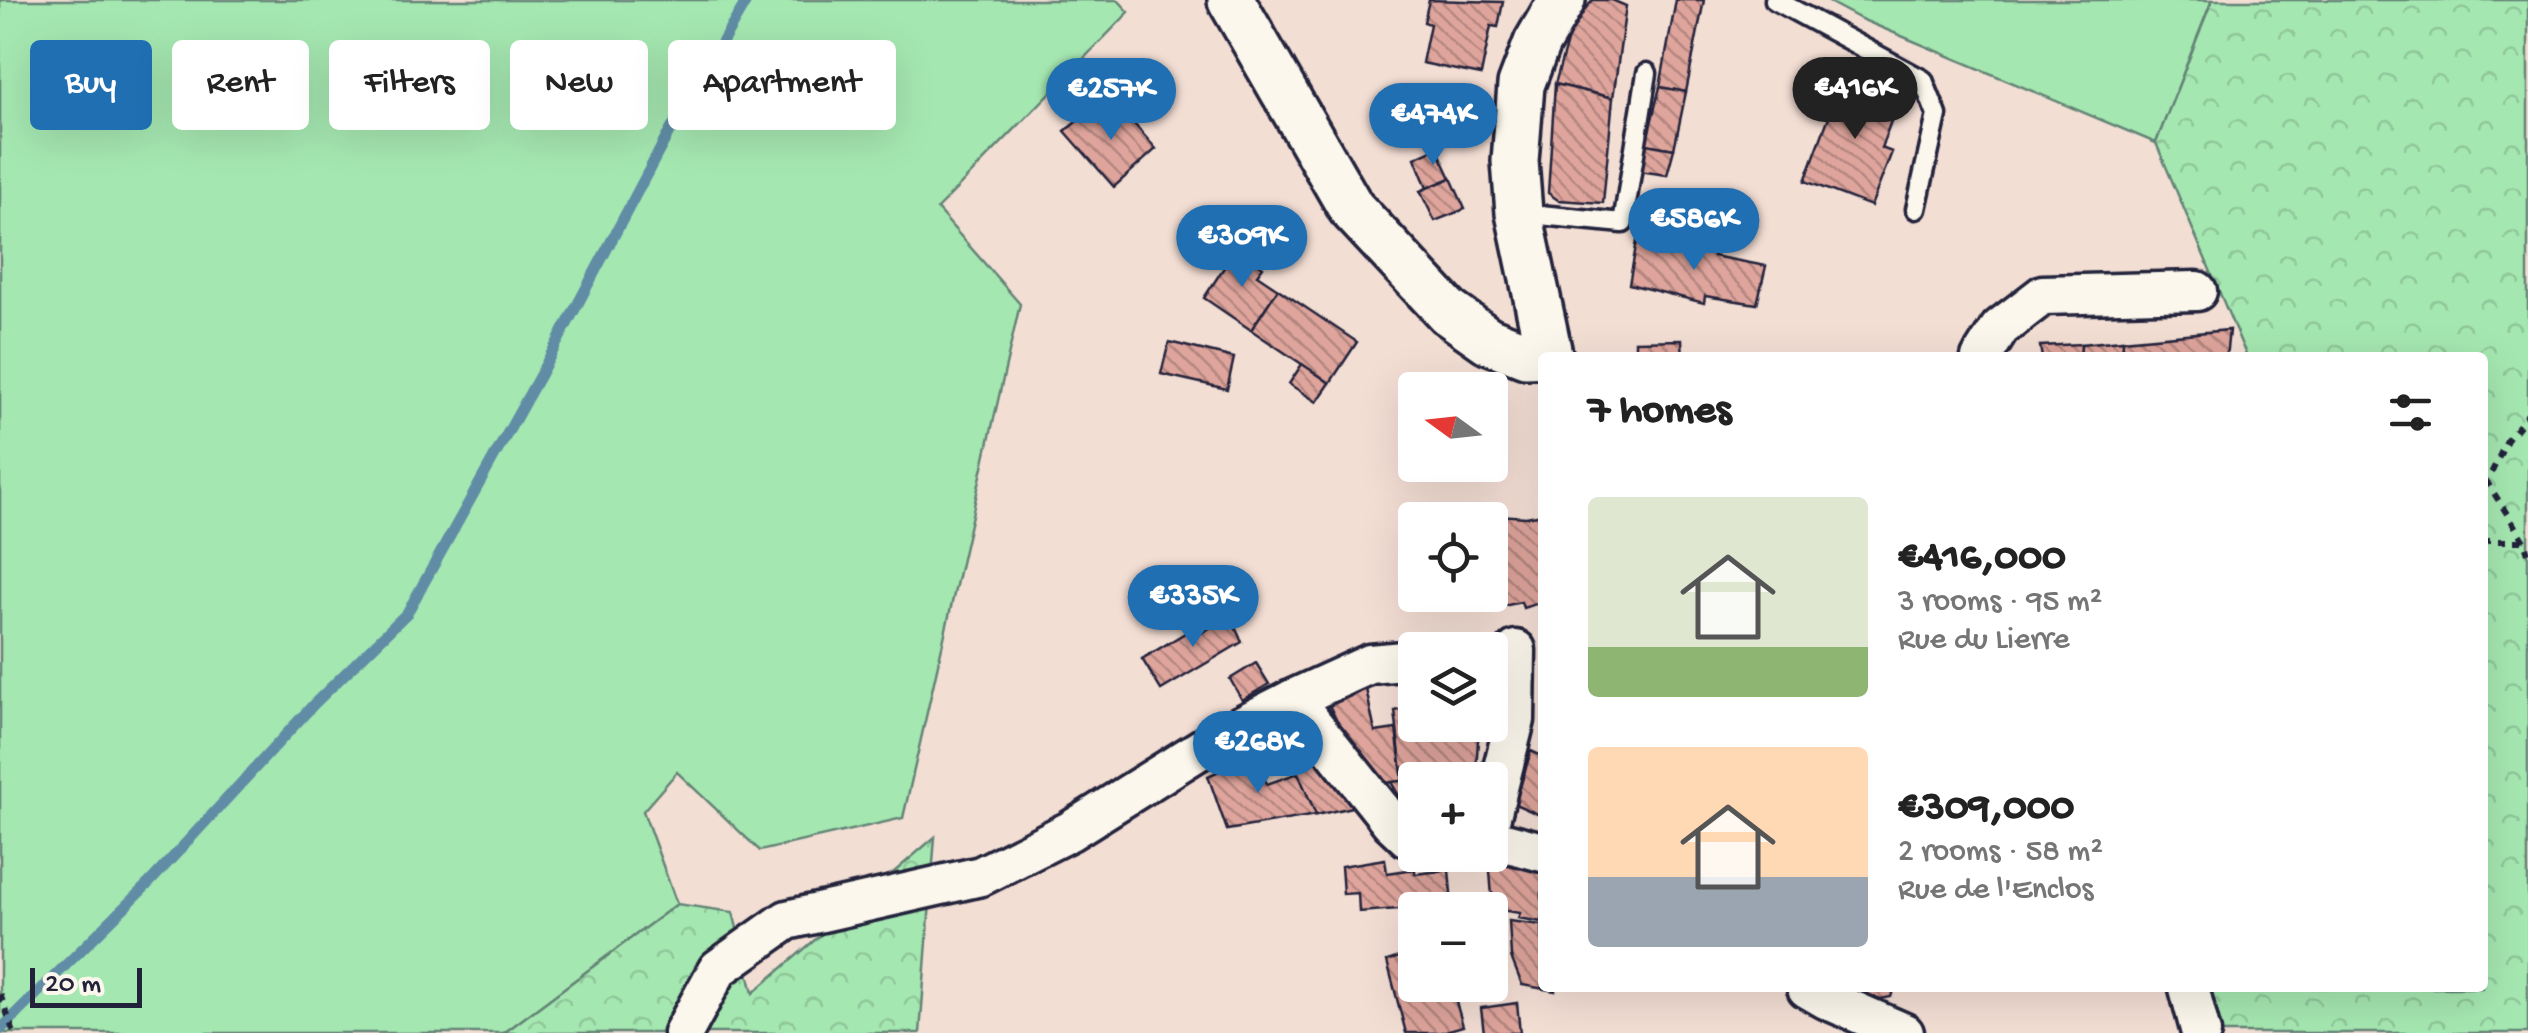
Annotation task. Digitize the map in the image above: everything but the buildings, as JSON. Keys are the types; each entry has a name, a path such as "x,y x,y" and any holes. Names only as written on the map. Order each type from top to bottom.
{"street":[{"path":"1231,0 1351,208 1448,312 1488,340 1526,355 1538,356"},
{"path":"1549,352 1519,213 1515,160 1521,85 1537,43 1562,0"},
{"path":"1985,352 2000,328 2042,295 2198,291"},
{"path":"1508,777 1529,726 1516,648"},
{"path":"683,1033 718,969 787,920 981,876 1070,830 1224,734 1370,664 1398,662"},
{"path":"1293,699 1398,827"},
{"path":"1508,843 1538,851"},
{"path":"1813,992 1904,1033"},
{"path":"2190,992 2202,1033"}],"lane":[{"path":"1775,0 1923,80 1937,115 1916,209"},
{"path":"1519,213 1623,223 1646,73"}],"path":[{"path":"2488,480 2506,440 2528,414"},
{"path":"2488,484 2528,553"},
{"path":"2488,542 2524,541"},
{"path":"0,994 14,1033"}],"green space":[{"path":"0,0 1118,0 1129,12 937,209 1020,304 903,818 760,851 677,772 643,811 677,904 504,1033 0,1033"},
{"path":"1825,0 2212,0 2156,143 1861,19"},
{"path":"2212,0 2528,0 2528,1033 2191,1033 2183,992 2488,992 2488,352 2245,352 2156,143"},
{"path":"935,837 920,1033 504,1033 677,904 733,912 753,993"}],"waterway":[{"path":"0,1030 150,882 314,704 407,613 666,138 747,0"}]}
